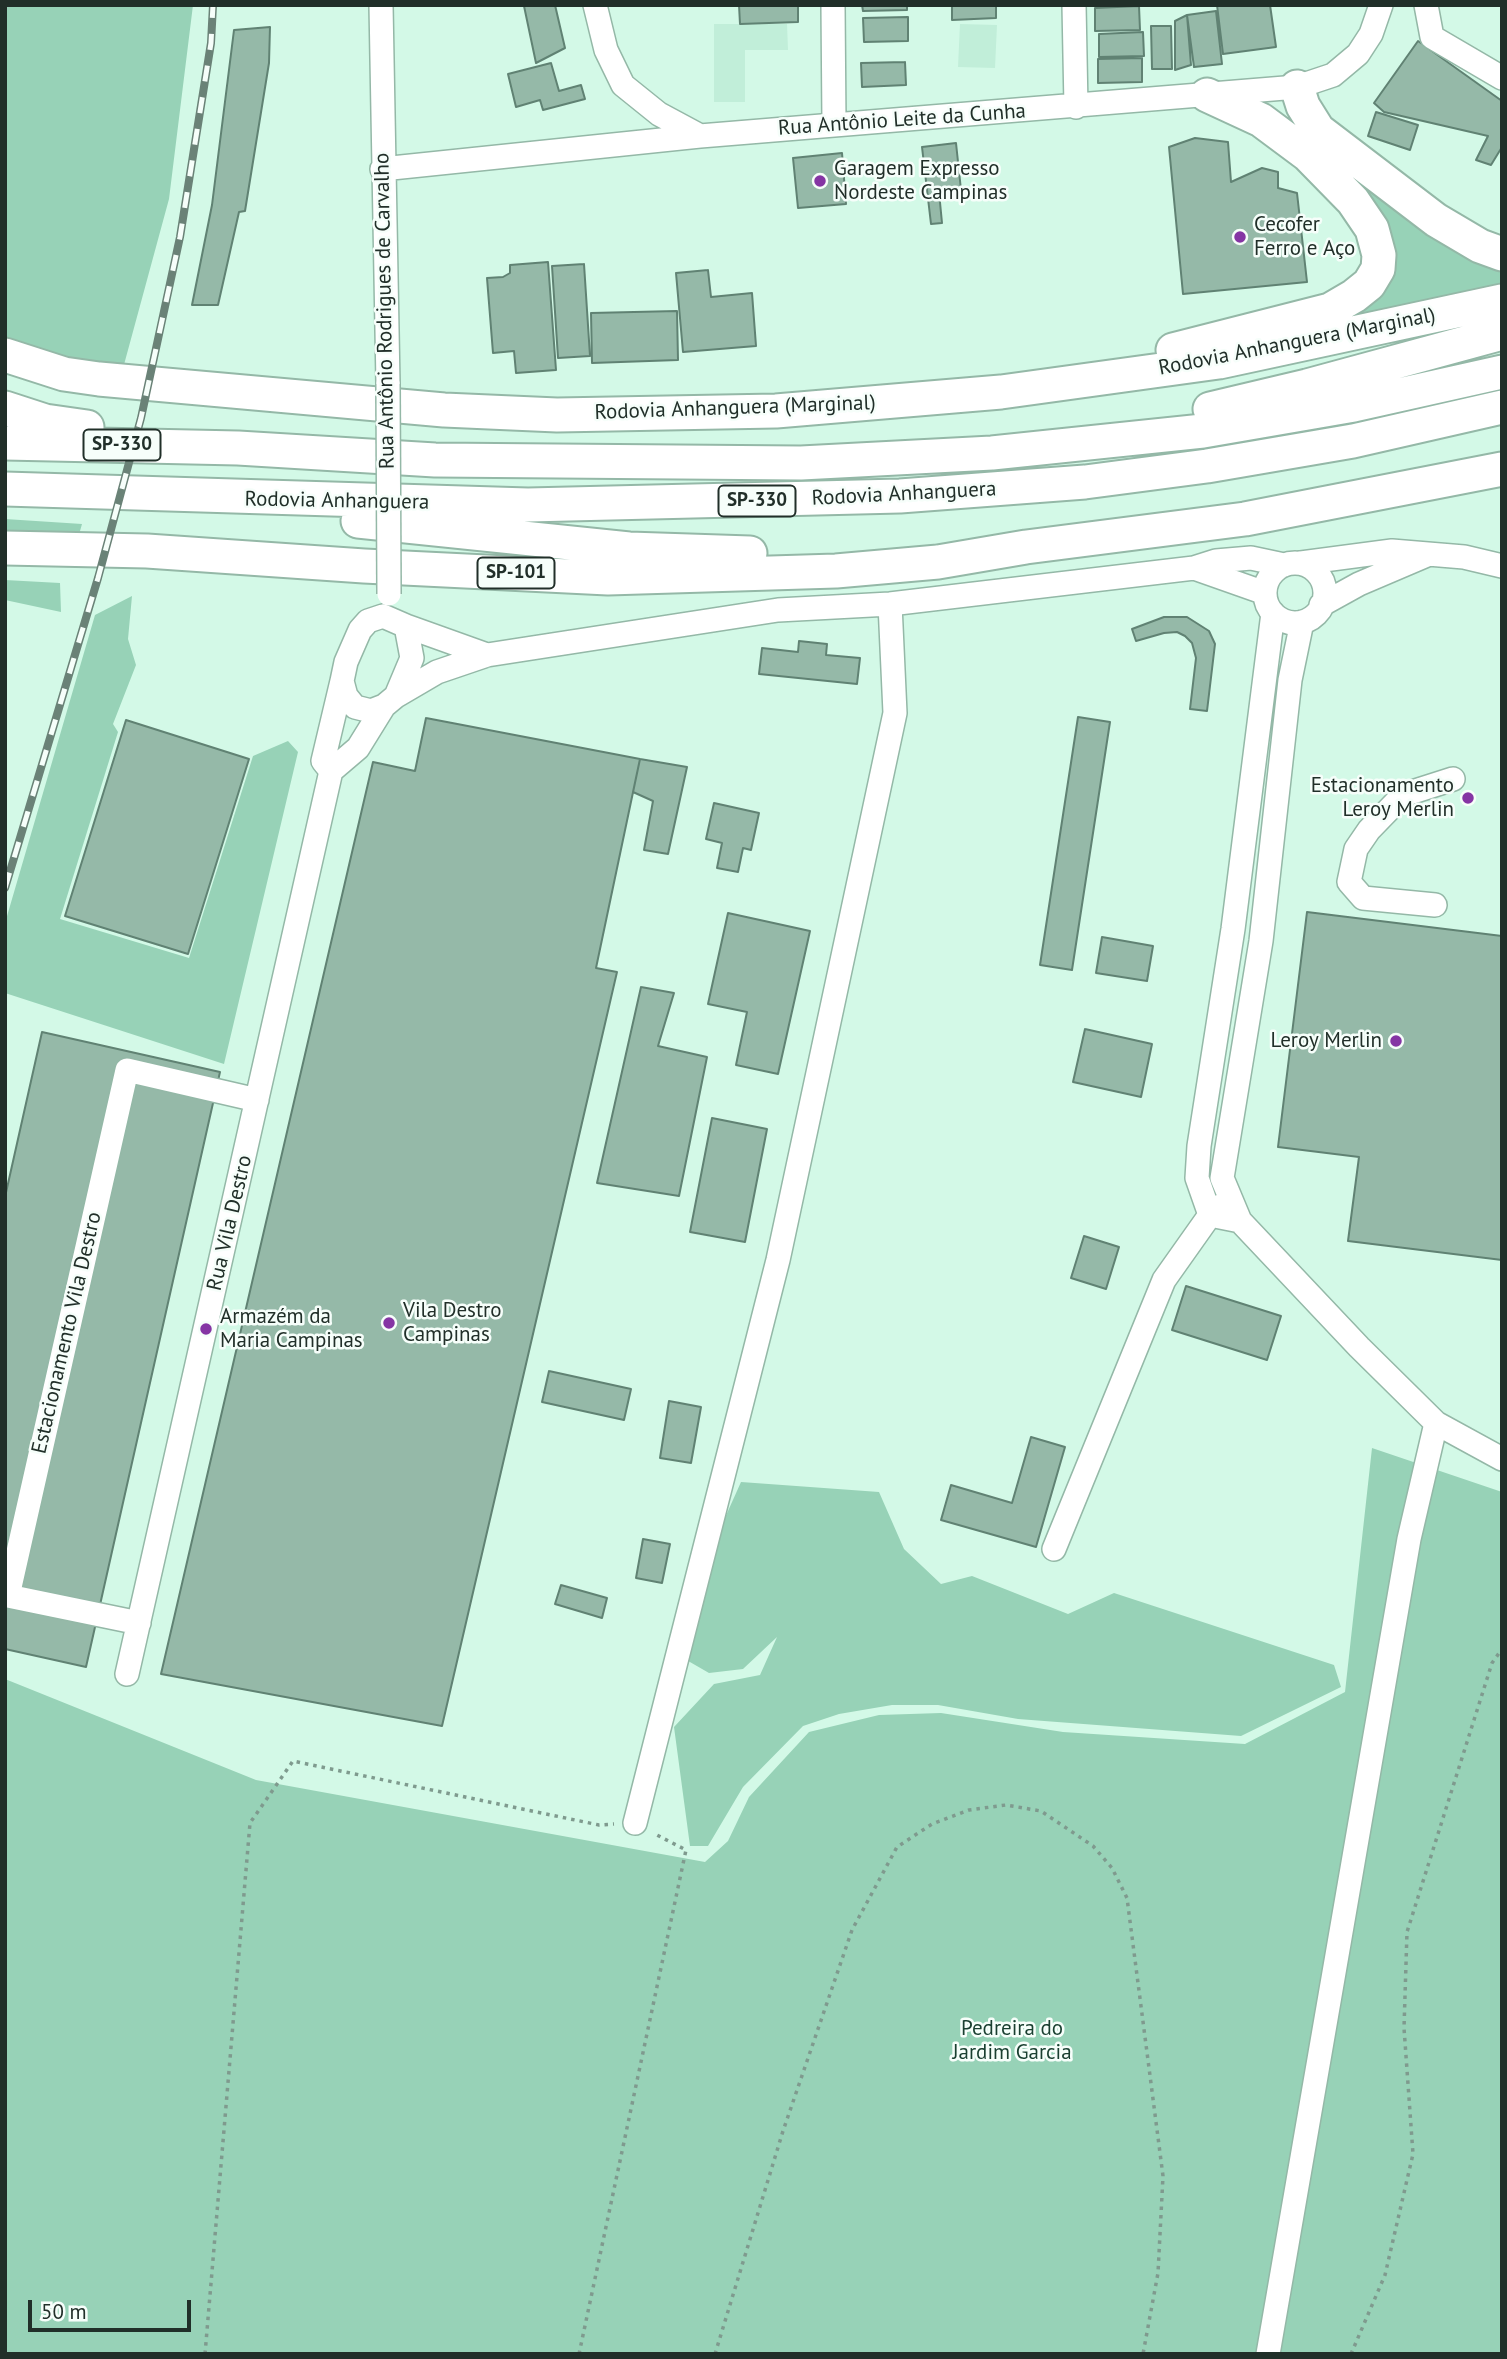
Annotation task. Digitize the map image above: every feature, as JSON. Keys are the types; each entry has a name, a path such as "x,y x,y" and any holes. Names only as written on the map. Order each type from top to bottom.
{"highway":[{"path":"1297,87 1303,106 1318,130 1436,220 1480,246 1502,254"},
{"path":"1001,392 1329,310 1369,284 1378,270 1379,255 1372,229 1353,201 1308,155 1261,120 1207,94"},
{"name":"Rodovia Anhanguera (Marginal)","path":"5,355 64,374 198,390 444,410 557,415 776,411 1001,392 1219,362 1502,301"},
{"path":"992,453 1144,424 1307,386 1502,333"},
{"name":"Rodovia Anhanguera","path":"5,443 238,448 435,460 738,464 992,453 1203,431 1354,405 1502,372"},
{"name":"Rodovia Anhanguera","path":"5,489 213,498 528,505 900,496 1085,482 1208,466 1353,441 1502,407"},
{"path":"5,408 45,421 238,448"},
{"path":"213,498 306,516 629,549 764,553 1026,547 1245,519 1498,471"},
{"name":"SP-101","path":"5,548 147,551 364,566 608,578 836,571 938,562 1026,547"}],"street":[{"name":"Rua Antônio Rodrigues de Carvalho","path":"381,5 388,384 386,605"},
{"path":"595,5 606,50 623,85 659,114 700,136"},
{"path":"833,5 834,124"},
{"path":"1074,5 1076,107"},
{"name":"Rua Antônio Leite da Cunha","path":"382,169 700,136 1297,87 1333,75 1358,54 1371,33 1381,5"},
{"path":"1426,5 1432,37 1500,74"},
{"path":"1210,1215 1197,1178 1199,1146 1233,929 1270,576 1293,564 1392,551 1464,557 1502,566"},
{"path":"1321,605 1359,584 1427,555"},
{"path":"487,655 406,626 386,605 360,630 346,662 342,681 346,696 355,707 371,710 437,672 487,655 778,610 890,604 1194,568 1216,561 1251,558 1311,568 1323,584 1321,605 1317,612 1302,622 1282,620 1269,603 1194,568"},
{"path":"635,1824 778,1260 895,713 890,604"},
{"path":"1302,622 1290,680 1261,941 1222,1178 1240,1221 1436,1423 1502,1459"},
{"path":"331,771 358,748 390,701 412,658 406,626"},
{"name":"Rua Vila Destro","path":"127,1674 331,771 323,761 342,681"},
{"path":"1435,905 1363,898 1349,881 1356,849 1369,830 1404,795 1453,779"},
{"name":"Estacionamento Vila Destro","path":"139,1623 8,1596 127,1070 257,1100"},
{"path":"1054,1549 1164,1280 1210,1215 1229,1199"},
{"path":"1210,1215 1240,1221"},
{"path":"1268,2354 1409,1539 1436,1423"}],"path":[{"path":"1351,2354 1385,2275 1413,2154 1404,2028 1407,1932 1492,1663 1502,1649"},
{"path":"205,2354 250,1823 293,1761 599,1825 635,1824 686,1850 579,2354"},
{"path":"715,2354 783,2131 852,1930 897,1847 932,1824 969,1810 1006,1805 1041,1811 1093,1846 1112,1868 1127,1898 1163,2176 1158,2273 1143,2354"}],"shaded area":[{"path":"714,24 787,24 788,50 745,50 745,102 714,102"},
{"path":"960,24 997,25 995,68 958,67"}],"green space":[{"path":"5,5 193,5 169,199 122,372 5,344"},
{"path":"1326,151 1502,263 1502,291 1342,321 1386,289 1392,271"},
{"path":"5,519 82,524 78,538 5,541"},
{"path":"5,580 60,583 61,612 5,600"},
{"path":"132,596 128,639 136,665 113,724 118,732 60,919 189,958 253,756 288,741 298,752 224,1064 5,993 5,923 95,615"},
{"name":"Pedreira do Jardim Garcia","path":"1372,1448 1502,1492 1502,2354 5,2354 5,1679 256,1780 705,1862 728,1841 749,1797 809,1732 879,1715 941,1713 1063,1732 1245,1744 1345,1692"},
{"path":"741,1482 879,1492 904,1549 941,1584 972,1576 1068,1614 1114,1593 1334,1665 1341,1687 1241,1736 1018,1719 938,1705 892,1705 839,1714 803,1726 743,1787 708,1846 690,1846 674,1727 714,1684 760,1675 777,1637 743,1669 709,1673 683,1658 715,1540"}],"building":[{"path":"555,5 565,48 536,63 524,6"},
{"path":"739,5 798,5 798,22 740,24"},
{"path":"862,5 907,5 907,10 863,11"},
{"path":"952,5 996,5 996,18 952,20"},
{"path":"1217,5 1270,5 1276,47 1223,54"},
{"path":"1139,6 1140,30 1095,31 1095,8"},
{"path":"1216,11 1222,64 1194,67 1187,15"},
{"path":"1187,15 1191,65 1175,70 1175,21"},
{"path":"908,17 908,41 864,42 863,18"},
{"path":"1151,26 1171,26 1172,69 1152,69"},
{"path":"270,27 269,63 245,211 239,212 218,305 192,305 212,205 234,30"},
{"path":"1143,32 1144,56 1099,57 1099,34"},
{"path":"1418,41 1502,101 1502,147 1491,165 1476,160 1488,136 1384,112 1374,103"},
{"path":"1142,58 1142,82 1098,83 1098,59"},
{"path":"905,62 906,85 862,87 861,63"},
{"path":"551,63 559,91 581,85 585,99 543,110 540,100 516,107 508,74"},
{"path":"1376,112 1418,125 1410,150 1368,136"},
{"name":"Cecofer Ferro e Aço","path":"1195,138 1228,142 1231,182 1262,168 1278,172 1278,188 1297,193 1307,282 1183,294 1169,147"},
{"path":"956,143 961,190 939,192 942,223 931,224 922,147"},
{"name":"Garagem Expresso Nordeste Campinas","path":"842,153 846,204 798,208 793,158"},
{"path":"548,262 556,370 516,373 514,351 493,353 487,278 503,277 510,273 510,265"},
{"path":"584,264 590,356 558,358 552,266"},
{"path":"708,270 711,297 752,293 756,346 683,352 676,273"},
{"path":"677,311 678,360 592,363 591,313"},
{"path":"1164,617 1187,617 1209,631 1215,644 1207,711 1190,709 1196,658 1192,643 1185,636 1177,632 1164,633 1136,641 1132,629"},
{"path":"799,641 827,644 826,655 860,658 857,684 759,674 762,648 798,652"},
{"path":"1078,717 1110,722 1072,970 1040,965"},
{"name":"Vila Destro Campinas","path":"426,718 640,759 596,968 617,972 442,1726 161,1674 373,762 415,771"},
{"path":"126,720 249,759 188,954 65,916"},
{"path":"640,759 687,767 668,854 644,850 653,801 633,792"},
{"path":"714,803 759,813 751,850 743,848 738,872 717,868 722,843 706,839"},
{"name":"Leroy Merlin","path":"1307,912 1502,936 1502,1260 1348,1241 1359,1157 1278,1147"},
{"path":"728,913 810,931 778,1074 736,1065 747,1012 708,1004"},
{"path":"1102,937 1153,946 1147,981 1096,973"},
{"path":"641,987 674,993 658,1046 707,1057 679,1196 597,1183"},
{"path":"1085,1029 1152,1044 1141,1097 1073,1082"},
{"path":"42,1032 220,1072 86,1667 5,1649 5,1197"},
{"path":"712,1118 767,1129 745,1242 690,1232"},
{"path":"1084,1236 1119,1247 1106,1289 1071,1278"},
{"path":"1186,1286 1281,1316 1267,1360 1172,1330"},
{"path":"549,1371 631,1389 624,1420 542,1402"},
{"path":"669,1401 701,1407 691,1463 660,1458"},
{"path":"1031,1437 1065,1447 1036,1547 941,1520 951,1485 1012,1503"},
{"path":"643,1539 670,1544 662,1583 636,1578"},
{"path":"561,1585 607,1598 602,1618 555,1604"}],"railway":[{"path":"5,888 98,578 141,418 180,237 211,43 213,5"}],"place":[{"name":"Garagem Expresso Nordeste Campinas","path":"820,181"},
{"name":"Cecofer Ferro e Aço","path":"1240,237"},
{"name":"Estacionamento Leroy Merlin","path":"1468,798"},
{"name":"Leroy Merlin","path":"1396,1041"},
{"name":"Vila Destro Campinas","path":"389,1323"},
{"name":"Armazém da Maria Campinas","path":"206,1329"}]}
